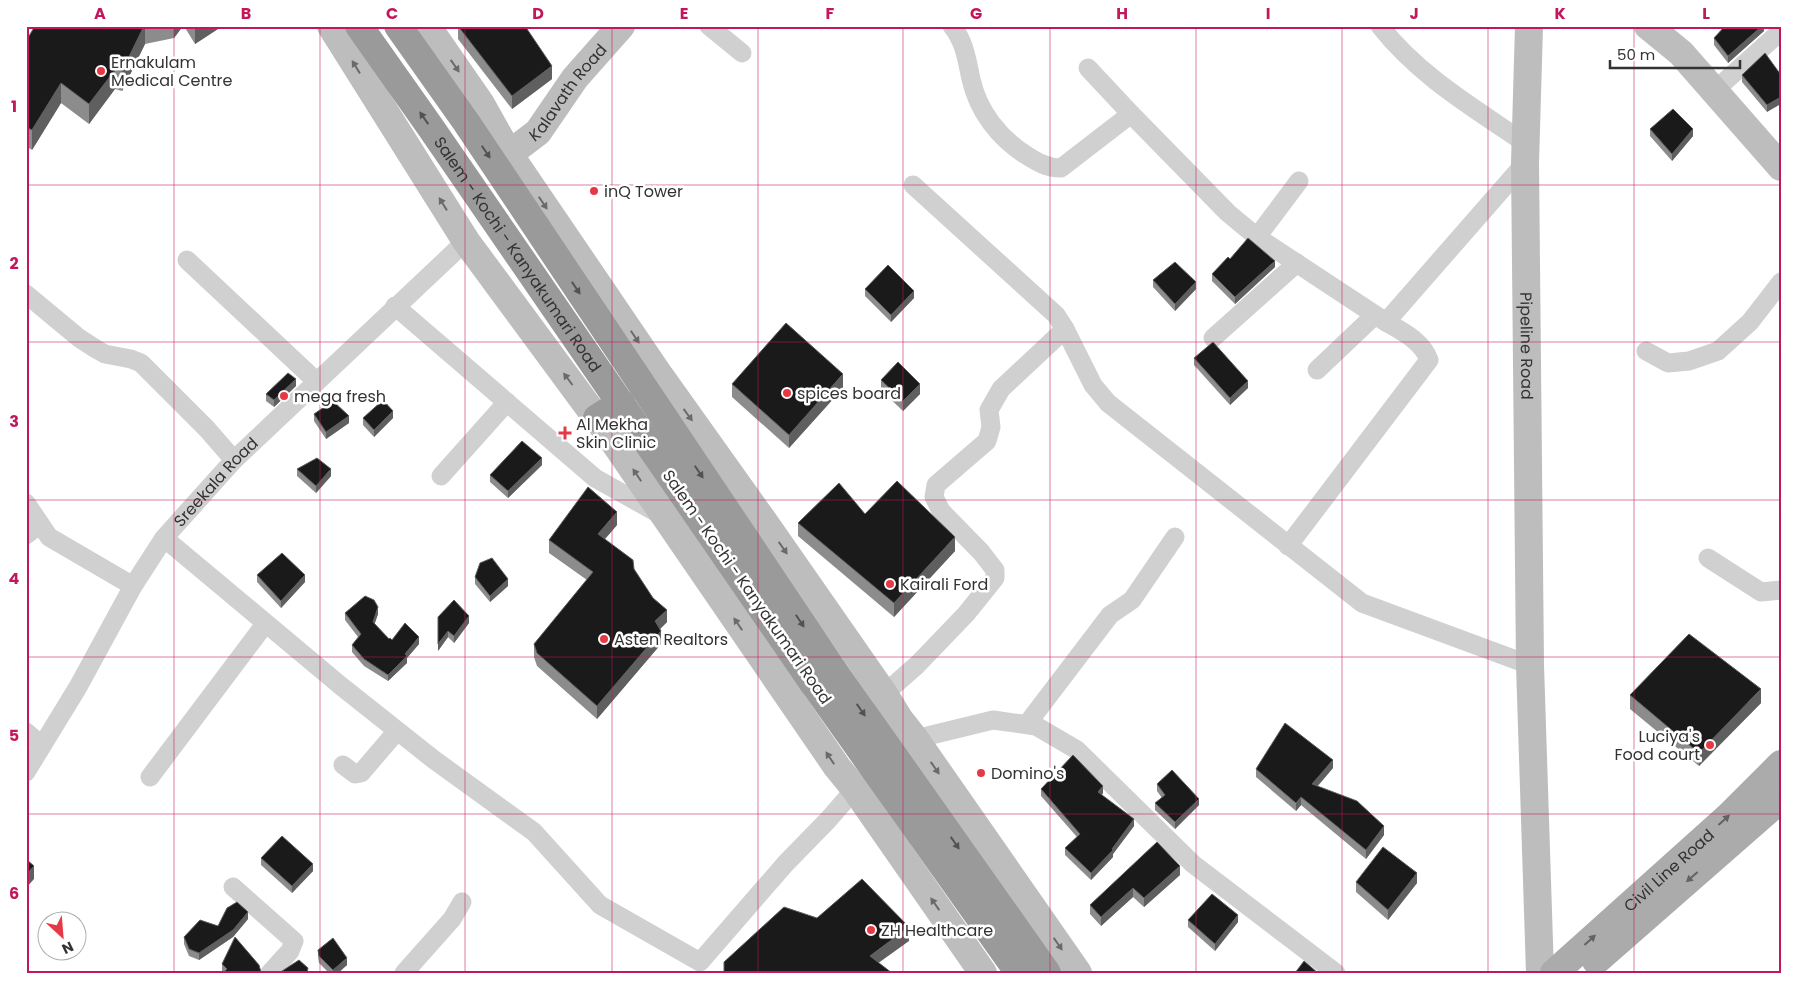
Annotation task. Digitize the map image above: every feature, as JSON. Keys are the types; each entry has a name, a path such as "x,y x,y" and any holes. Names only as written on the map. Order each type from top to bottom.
{"highway":[{"name":"Salem - Kochi - Kanyakumari Road","path":"359,26 641,389 813,683 1018,973"},
{"name":"Salem - Kochi - Kanyakumari Road","path":"398,26 471,131 641,389 833,670 1047,973"},
{"path":"597,418 641,389"}],"main road":[{"name":"Civil Line Road","path":"1554,973 1729,816 1781,764"},
{"name":"Civil Line Road","path":"1582,973 1781,799"}],"street":[{"name":"Salem - Kochi - Kanyakumari Road","path":"331,26 466,241 597,418 837,767 855,789 978,966"},
{"path":"427,26 481,104 641,389"},
{"name":"Kalavath Road","path":"509,154 538,132 575,78 621,26"},
{"path":"709,26 742,53"},
{"path":"952,26 958,33 964,48 972,82 982,108 993,126 1003,138 1018,150 1042,165 1061,168 1131,114"},
{"path":"1318,370 1381,319 1525,153 1462,100 1412,62 1380,26"},
{"name":"Pipeline Road","path":"1529,26 1525,153 1530,665 1540,973"},
{"path":"1648,26 1681,54 1781,167"},
{"path":"1714,91 1781,31"},
{"path":"1088,68 1228,213 1257,237 1381,319 1407,334 1426,351 1429,360 1288,546"},
{"path":"1257,237 1299,181"},
{"path":"913,185 1056,316 1065,329 1093,385 1108,404 1288,546 1362,603 1530,665"},
{"name":"Sreekala Road","path":"26,772 78,687 133,586 164,538 234,460 466,241"},
{"path":"188,260 316,381"},
{"path":"1213,338 1297,263"},
{"path":"1646,351 1668,364 1689,361 1718,351 1750,322 1781,282"},
{"path":"26,294 79,338 96,349 113,356 141,363 206,428 234,460"},
{"path":"395,306 595,478 666,518"},
{"path":"884,694 917,665 966,614 995,578 994,570 981,552 941,511 934,497 936,485 987,441 991,427 989,410 1001,389 1065,329"},
{"name":"Salem - Kochi - Kanyakumari Road","path":"641,389 762,519 884,694 900,720 1078,973"},
{"path":"441,476 507,402"},
{"path":"26,503 33,530 49,537 133,586"},
{"path":"1027,724 1110,615 1132,600 1175,537"},
{"path":"164,538 265,624 398,731 534,832 600,905 700,962 786,863 855,789"},
{"path":"1708,558 1761,592 1781,590"},
{"path":"150,777 265,624"},
{"path":"915,739 992,720 1036,726 1076,750 1193,864 1336,973"},
{"path":"343,765 355,774 361,773 398,731"},
{"path":"26,732 42,746"},
{"path":"233,887 294,941 290,951 270,973"},
{"path":"404,973 452,919 462,902"},
{"path":"978,966 1028,934 1038,916"}],"building":[{"path":"35,26 144,26 122,71 115,70 89,104 61,83 32,130 26,127 26,41"},
{"path":"458,26 525,26 552,66 512,96"},
{"path":"1725,26 1762,26 1728,56 1714,38"},
{"path":"1765,53 1781,75 1781,97 1767,105 1742,75"},
{"path":"1673,109 1693,129 1672,154 1650,129"},
{"path":"1248,238 1275,261 1235,297 1212,274 1228,257 1230,259"},
{"path":"1175,262 1196,282 1175,304 1153,280"},
{"path":"888,265 914,291 891,315 865,289"},
{"name":"spices board","path":"786,323 843,374 789,435 732,384"},
{"path":"1213,342 1248,381 1230,398 1194,358"},
{"path":"898,362 920,384 903,401 881,380"},
{"path":"288,373 296,379 274,400 266,394"},
{"path":"383,400 393,411 374,430 363,418"},
{"path":"333,401 349,416 326,432 314,414"},
{"path":"522,441 542,458 508,491 490,475"},
{"path":"317,458 331,469 316,486 297,469"},
{"name":"Kairali Ford","path":"897,481 955,537 894,603 798,523 839,483 865,514"},
{"name":"Asten Realtors","path":"588,487 617,512 598,534 633,560 634,569 653,598 667,610 655,621 661,631 597,706 537,653 534,644 593,572 549,540"},
{"path":"282,553 305,575 281,601 257,575"},
{"path":"492,558 508,579 490,596 475,577 480,563"},
{"path":"365,596 374,600 378,607 373,622 389,639 392,640 405,623 419,637 405,654 407,656 388,675 364,659 352,645 361,634 345,613"},
{"path":"454,600 469,616 454,636 448,631 438,644 438,617"},
{"path":"1689,634 1761,689 1699,753 1630,695"},
{"path":"1285,723 1333,760 1312,784 1357,801 1384,826 1366,850 1301,797 1296,803 1256,769"},
{"path":"1073,755 1103,786 1098,792 1134,819 1113,850 1091,873 1065,848 1080,834 1041,789"},
{"path":"1172,770 1199,799 1175,822 1155,803 1165,795 1157,784"},
{"path":"282,836 313,864 292,886 261,858"},
{"path":"1157,842 1180,866 1144,898 1133,888 1101,917 1090,905"},
{"path":"1383,847 1417,873 1388,910 1356,882"},
{"path":"26,859 34,866 26,875"},
{"path":"862,879 909,927 870,956 892,973 724,973 724,962 784,907 817,918"},
{"path":"1212,894 1238,915 1215,944 1188,920"},
{"path":"237,902 248,912 233,930 199,953 189,949 184,937 200,920 218,926 227,908"},
{"path":"235,937 259,965 260,973 223,973 227,969 222,964"},
{"path":"333,938 347,958 333,970 319,956 318,950"},
{"path":"299,960 308,968 307,973 279,973"},
{"path":"1304,961 1318,973 1295,973"}],"place":[{"name":"Ernakulam Medical Centre","path":"101,71"},
{"name":"inQ Tower","path":"594,191"},
{"name":"spices board","path":"787,393"},
{"name":"mega fresh","path":"284,396"},
{"name":"Al Mekha Skin Clinic","path":"565,433"},
{"name":"Kairali Ford","path":"890,584"},
{"name":"Asten Realtors","path":"604,639"},
{"name":"Luciya's Food court","path":"1710,745"},
{"name":"Domino's","path":"981,773"},
{"name":"ZH Healthcare","path":"871,930"}]}
